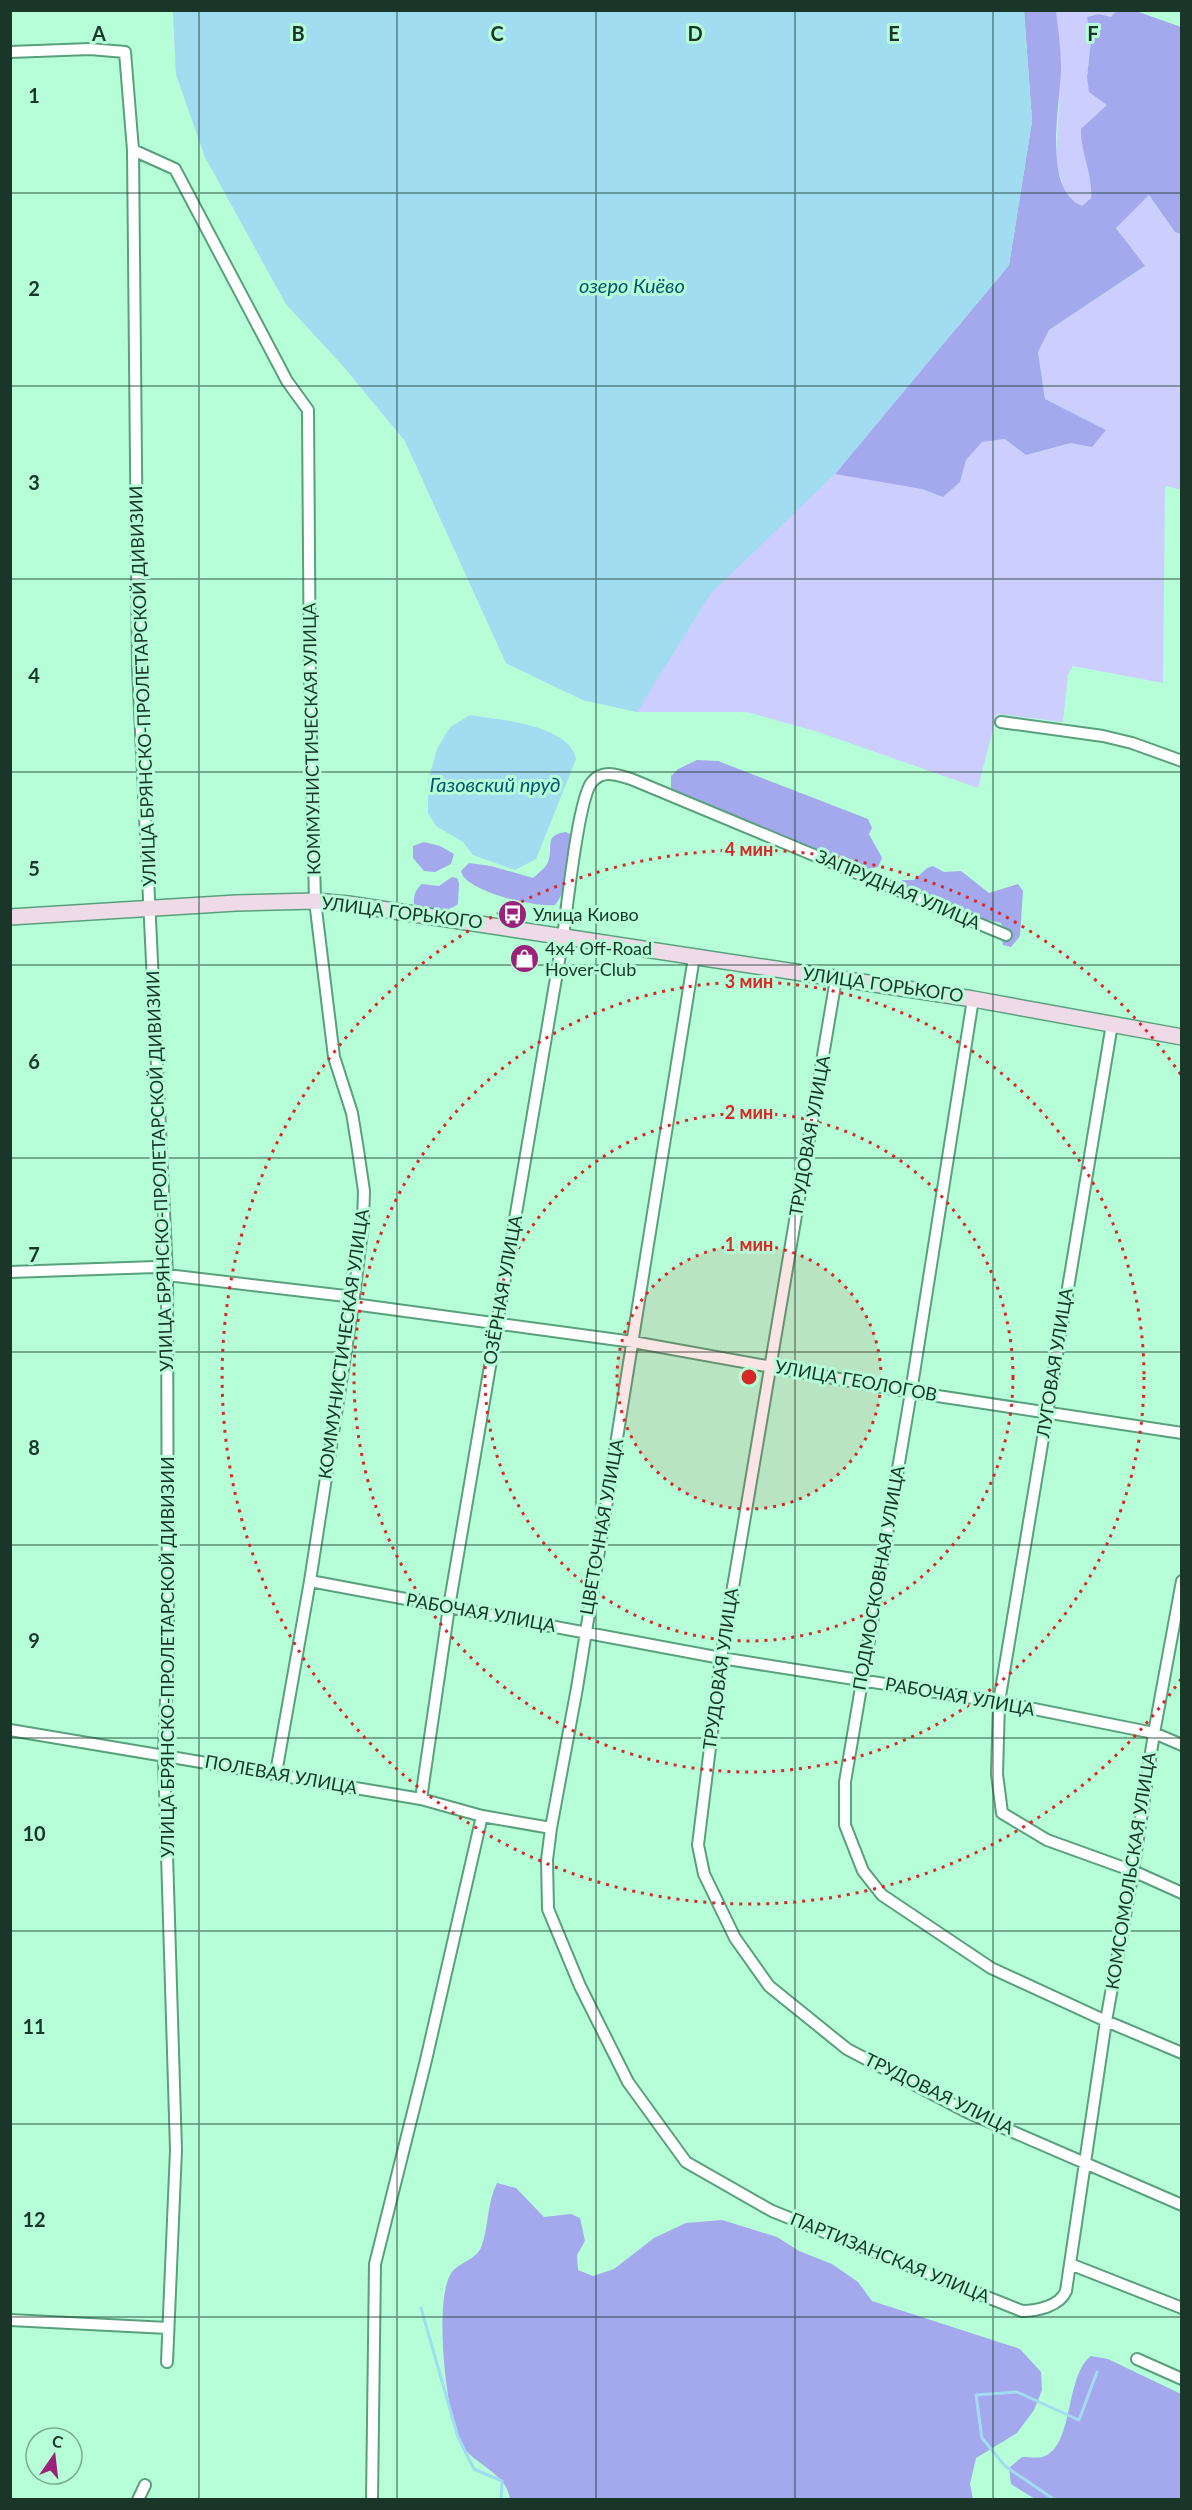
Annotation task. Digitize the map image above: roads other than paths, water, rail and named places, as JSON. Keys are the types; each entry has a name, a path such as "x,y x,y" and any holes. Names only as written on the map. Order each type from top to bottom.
{"street":[{"name":"УЛИЦА БРЯНСКО-ПРОЛЕТАРСКОЙ ДИВИЗИИ","path":"10,52 90,49 124,52 133,150 138,669 167,1275 168,1643 164,1756 176,2150 167,2362"},
{"name":"КОММУНИСТИЧЕСКАЯ УЛИЦА","path":"133,150 175,169 287,381 308,410 315,902 334,1057 352,1113 364,1191 363,1223 353,1301 310,1581 276,1773"},
{"path":"1001,722 1103,736 1132,743 1182,761"},
{"name":"ЗАПРУДНАЯ УЛИЦА","path":"591,783 603,774 615,774 631,779 1006,935"},
{"name":"ОЗЁРНАЯ УЛИЦА","path":"422,1799 449,1607 563,937 582,811 591,783"},
{"name":"УЛИЦА ГОРЬКОГО","path":"10,917 150,907 315,902 409,912 973,999 1182,1037"},
{"name":"ЦВЕТОЧНАЯ УЛИЦА","path":"628,2082 580,1986 548,1909 547,1860 577,1688 694,957"},
{"name":"ТРУДОВАЯ УЛИЦА","path":"836,979 721,1658 698,1845 704,1874 735,1938 769,1986 847,2049 967,2112 1182,2205"},
{"name":"ПОДМОСКОВНАЯ УЛИЦА","path":"973,999 911,1392 845,1782 845,1825 863,1871 882,1895 991,1968 1182,2053"},
{"name":"ЛУГОВАЯ УЛИЦА","path":"1112,1024 999,1702 997,1774 1002,1813 1047,1840 1133,1871"},
{"name":"УЛИЦА ГЕОЛОГОВ","path":"10,1272 156,1267 167,1275 633,1342 911,1392 1182,1433"},
{"name":"РАБОЧАЯ УЛИЦА","path":"310,1581 721,1658 999,1702 1154,1732 1182,1745"},
{"name":"КОМСОМОЛЬСКАЯ УЛИЦА","path":"1084,2161 1154,1732 1182,1581"},
{"name":"ПОЛЕВАЯ УЛИЦА","path":"10,1730 422,1799 482,1816 551,1828"},
{"path":"372,2499 375,2264 426,2060 482,1816"},
{"path":"1133,1871 1182,1893"},
{"name":"ПАРТИЗАНСКАЯ УЛИЦА","path":"628,2082 686,2162 772,2211 1022,2311 1031,2311 1061,2300 1066,2291 1084,2161"},
{"path":"1070,2264 1182,2308"},
{"path":"10,2320 168,2328"},
{"path":"1137,2359 1182,2379"},
{"path":"138,2499 145,2485"}],"water":[{"name":"озеро Киёво","path":"173,11 1024,11 1032,121 1009,265 835,474 711,593 637,712 583,700 506,663 405,441 344,367 286,304 205,157 176,74"},
{"name":"Газовский пруд","path":"470,715 514,722 547,731 561,738 571,747 576,759 536,859 515,870 473,855 463,842 436,826 428,813 428,781 437,749 450,727"}],"waterway":[{"path":"421,2308 458,2437 474,2469 502,2481 501,2500"},
{"path":"1055,2500 1005,2466 982,2438 976,2395 1017,2392 1079,2420 1097,2372"}],"place":[{"name":"Улица Киово","path":"512,915"},
{"name":"4x4 Off-Road Hover-Club","path":"524,959"}]}
